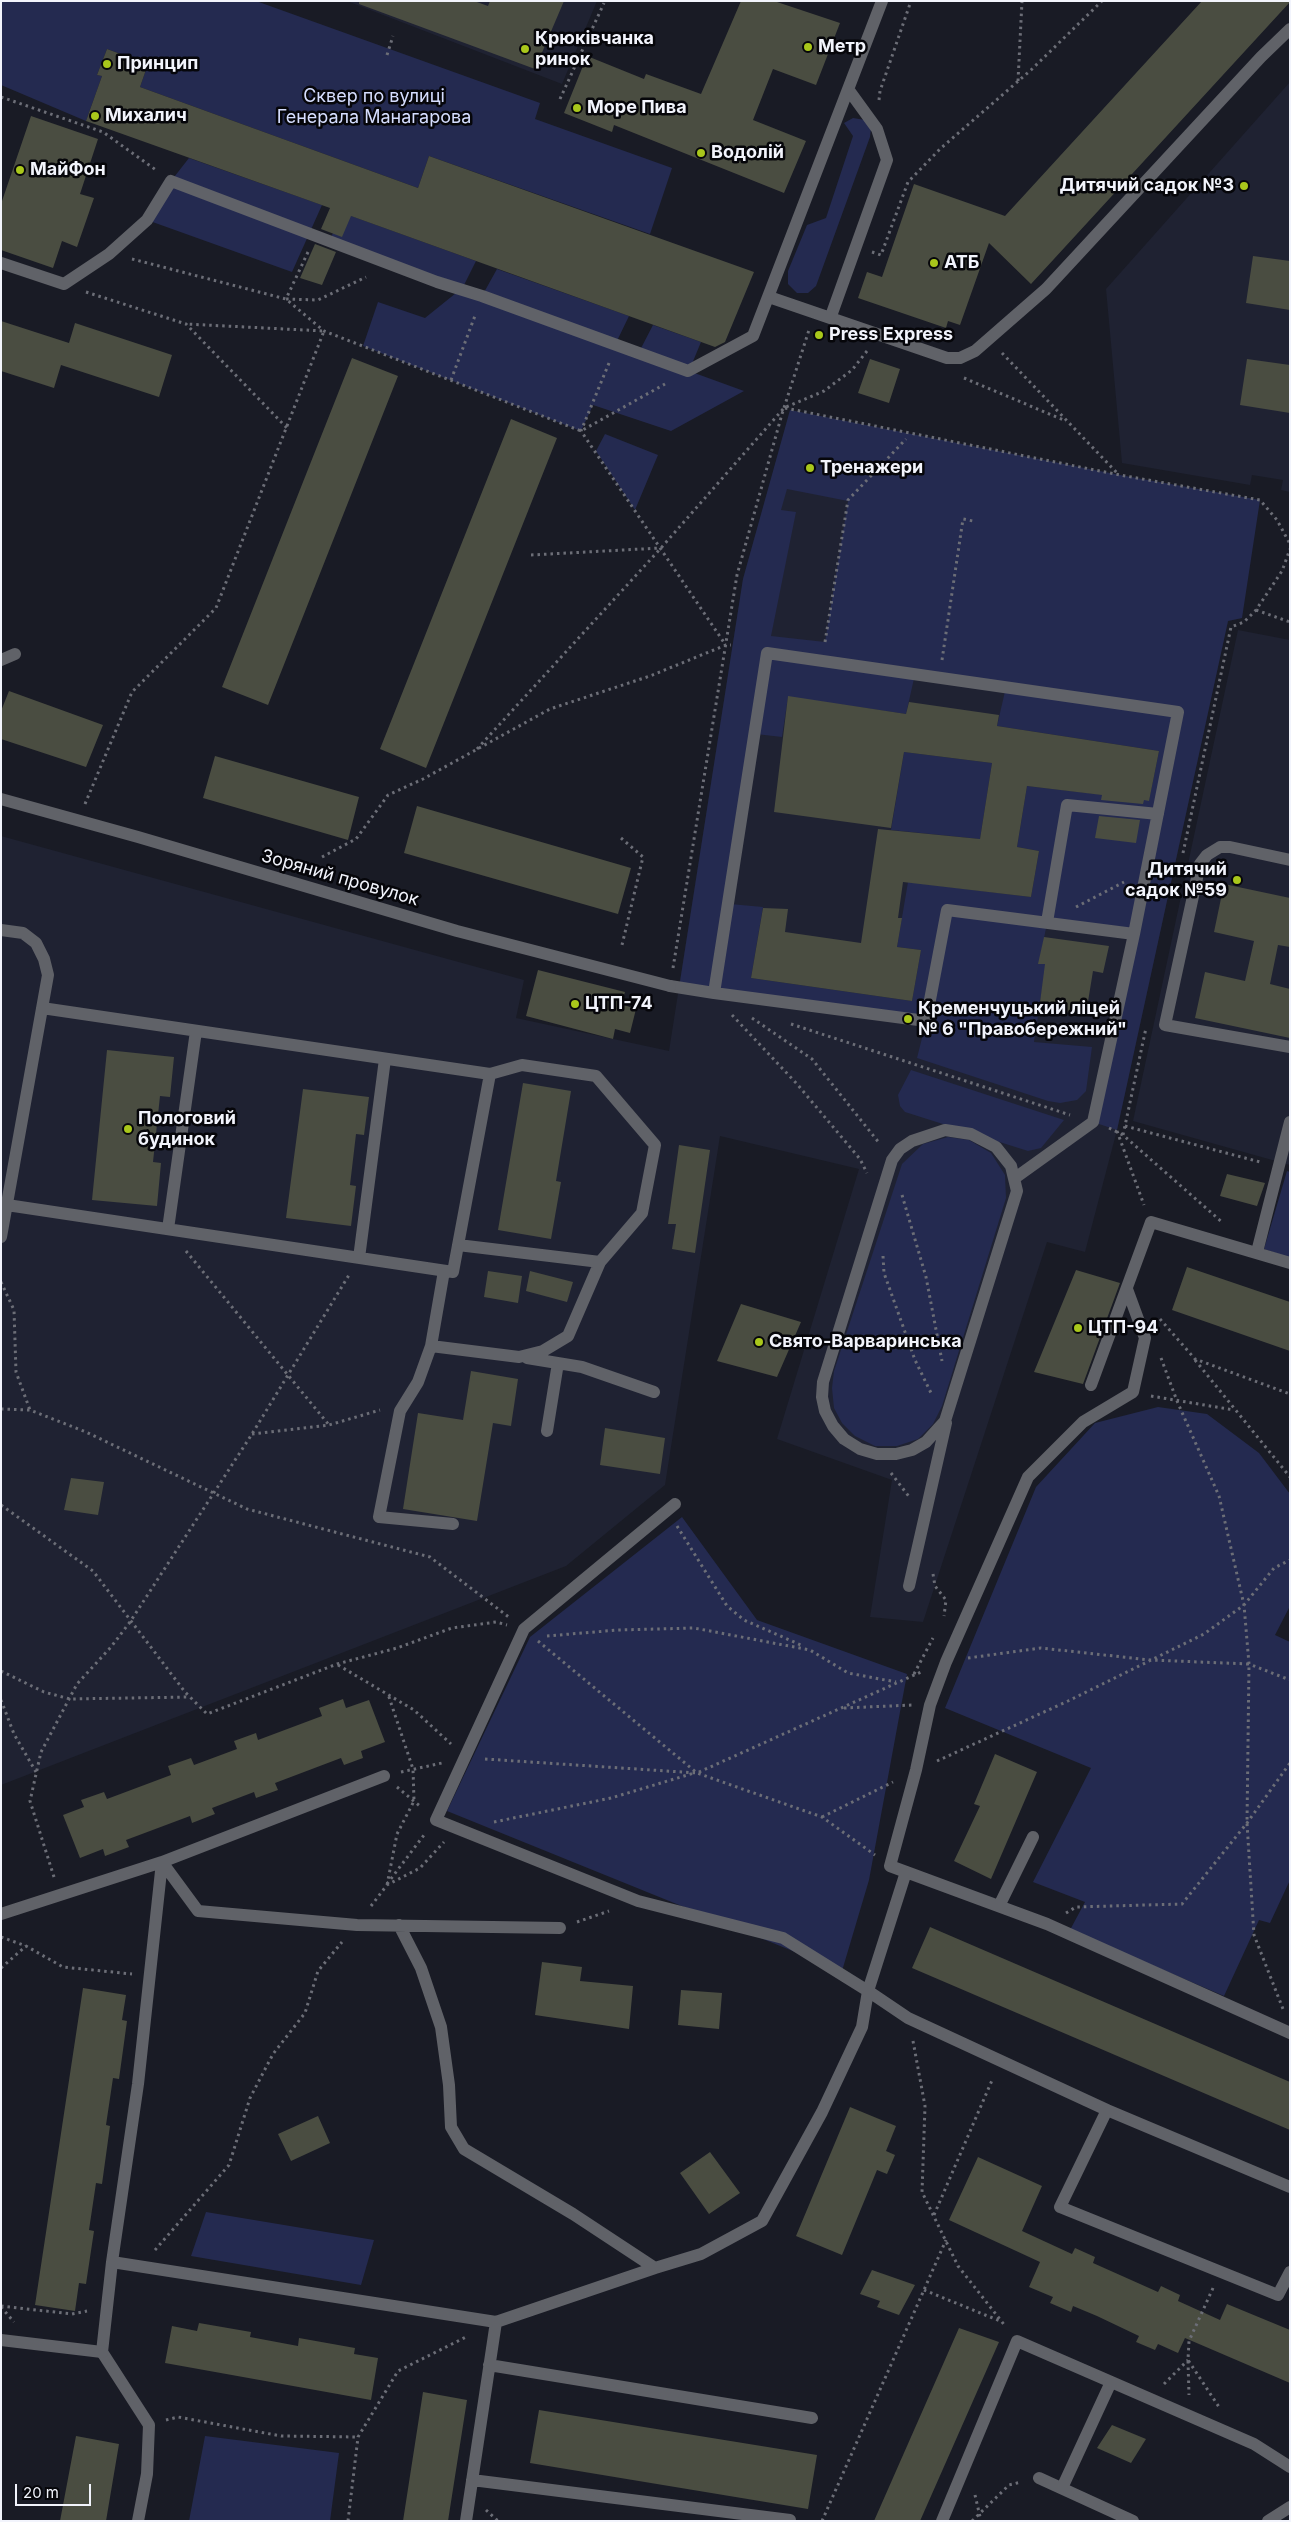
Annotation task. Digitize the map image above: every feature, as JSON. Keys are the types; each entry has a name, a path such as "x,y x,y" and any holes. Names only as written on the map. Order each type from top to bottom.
{"street":[{"path":"1,263 64,284 109,254 147,220 171,181 389,264 688,371 753,336 882,1"},
{"path":"769,297 831,316 947,358 960,358 975,351 1046,289 1261,57 1290,29"},
{"path":"831,316 887,160 877,129 848,89"},
{"path":"714,993 768,653 1178,712 1134,934 1093,1122 1015,1178"},
{"path":"1,660 14,654"},
{"name":"Зоряний провулок","path":"1,799 457,931 670,986 926,1021 947,910 1047,922"},
{"path":"1134,934 1047,922 1066,805 1158,814"},
{"path":"1290,860 1230,847 1220,847 1206,855 1200,864 1165,1025 1290,1047"},
{"path":"1,930 23,933 36,943 44,959 48,975 1,1237"},
{"path":"42,1008 490,1074 522,1065 596,1076 655,1145 642,1213 600,1262 568,1336 543,1351 519,1357"},
{"path":"168,1229 196,1031"},
{"path":"359,1258 385,1059"},
{"path":"7,1205 452,1272 490,1074"},
{"path":"1257,1252 1290,1122"},
{"path":"909,1586 947,1416 1016,1191 1015,1178 1011,1166 996,1147 971,1134 945,1130 912,1141 900,1149 892,1160 823,1382 822,1397 825,1411 833,1426 844,1439 860,1449 877,1454 896,1454 912,1450 926,1442 947,1416"},
{"path":"1091,1385 1151,1222 1290,1263"},
{"path":"458,1245 600,1262"},
{"path":"444,1271 431,1346 418,1382 400,1410 379,1517 453,1524"},
{"path":"1126,1289 1145,1338 1133,1392 1083,1422 1028,1477 946,1662 930,1705 916,1770 890,1866 1047,1924 1290,2033"},
{"path":"431,1346 582,1367 654,1392"},
{"path":"547,1431 558,1363"},
{"path":"671,1508 524,1629 436,1820 638,1901 783,1938 908,2018 1107,2110 1290,2187"},
{"path":"1,1914 162,1862 384,1776"},
{"path":"999,1906 1034,1837"},
{"path":"162,1862 198,1911 357,1925 560,1928"},
{"path":"138,2521 147,2474 148,2425 102,2352 112,2262 138,2084 162,1862"},
{"path":"112,2262 140,2268 496,2322 700,2254 762,2222 822,2112 862,2027 868,1992 906,1872"},
{"path":"400,1925 422,1968 441,2028 449,2085 452,2126 464,2149 572,2214 655,2268"},
{"path":"1107,2110 1060,2207 1278,2295 1290,2272"},
{"path":"466,2521 496,2322"},
{"path":"1,2340 102,2352"},
{"path":"942,2521 1017,2341 1239,2437 1254,2444 1290,2467"},
{"path":"489,2365 812,2418"},
{"path":"1062,2488 1111,2382"},
{"path":"1038,2478 1134,2521"},
{"path":"472,2480 790,2520"},
{"path":"1268,2521 1290,2507"}],"path":[{"path":"879,107 880,91 911,1"},
{"path":"1018,80 1022,1"},
{"path":"866,261 870,251 881,255 908,182 940,149 1018,80 1102,1"},
{"path":"560,99 604,4"},
{"path":"387,55 393,36"},
{"path":"1,97 103,132 171,181"},
{"path":"286,299 315,235"},
{"path":"109,254 286,299 318,300 389,264"},
{"path":"64,284 186,324 324,331 581,431 726,645"},
{"path":"451,380 482,296"},
{"path":"286,299 324,331"},
{"path":"670,986 737,575 784,408 815,311"},
{"path":"186,324 287,428"},
{"path":"78,820 132,692 216,608 324,331"},
{"path":"989,339 1120,475"},
{"path":"477,749 661,548 784,408 831,386 852,370 872,344"},
{"path":"581,431 615,346"},
{"path":"581,431 688,371"},
{"path":"956,374 1069,422"},
{"path":"784,408 1120,475 1260,500 1277,520 1290,544"},
{"path":"825,642 848,500 906,439"},
{"path":"942,661 963,519 973,521"},
{"path":"531,555 661,548"},
{"path":"1181,862 1232,627 1244,622 1256,610 1282,571 1290,549"},
{"path":"1256,610 1290,622"},
{"path":"322,857 356,839 388,795 424,779 550,709 650,676 726,645 731,645"},
{"path":"621,838 643,857 622,945"},
{"path":"1047,922 1147,870"},
{"path":"714,993 754,1040 798,1084 860,1159 881,1197"},
{"path":"1123,1135 1148,1018"},
{"path":"783,1021 1117,1130 1227,1226"},
{"path":"1125,1126 1279,1168"},
{"path":"1117,1130 1151,1222"},
{"path":"168,1229 329,1425"},
{"path":"883,1254 884,1274 915,1360 947,1416"},
{"path":"60,1894 30,1801 41,1752 77,1684 111,1647 130,1622 252,1434 359,1258"},
{"path":"1,1282 14,1310 16,1372 30,1410"},
{"path":"1156,1316 1195,1359 1234,1410 1290,1477"},
{"path":"1160,1356 1177,1401 1219,1496 1244,1606 1249,1664 1247,1823 1254,1935 1286,2016"},
{"path":"1195,1359 1290,1394"},
{"path":"1133,1392 1234,1410"},
{"path":"252,1434 329,1425 366,1416 406,1400"},
{"path":"1,1409 30,1410 86,1432 247,1509 430,1557 524,1629"},
{"path":"1,1505 93,1572 190,1697 207,1714 337,1664 397,1648 452,1628 496,1622 524,1629"},
{"path":"671,1508 727,1606 744,1620 810,1650 848,1673 897,1682"},
{"path":"822,1817 916,1770 1068,1702 1204,1634 1244,1606 1274,1568 1290,1560"},
{"path":"697,1773 534,1637 618,1630 694,1628 810,1650"},
{"path":"387,1885 420,1868 456,1829 611,1798 697,1773 897,1682 946,1662 1041,1648 1150,1660 1249,1664 1290,1680"},
{"path":"337,1664 414,1710 466,1758"},
{"path":"1,1671 44,1692 70,1699 190,1697"},
{"path":"387,1885 397,1834 414,1801 413,1769 388,1694"},
{"path":"1,1700 14,1734 36,1772"},
{"path":"840,1708 930,1705"},
{"path":"384,1776 466,1758 697,1773 822,1817 890,1866"},
{"path":"1047,1924 1076,1907 1182,1904 1247,1823 1290,1763"},
{"path":"140,2268 229,2165 250,2098 273,2054 305,2012 318,1971 357,1925 436,1820 384,1776"},
{"path":"560,1928 638,1901"},
{"path":"1,1937 26,1946 63,1967 150,1976"},
{"path":"1,1968 26,1946"},
{"path":"908,2018 925,2106 922,2192 958,2266 1017,2341"},
{"path":"934,2215 1000,2061"},
{"path":"822,2521 946,2240"},
{"path":"1189,2416 1189,2341 1221,2272"},
{"path":"924,2290 1001,2321"},
{"path":"1,2306 72,2314 107,2306"},
{"path":"348,2521 358,2436 398,2371 496,2322"},
{"path":"1150,2399 1188,2360"},
{"path":"1188,2360 1239,2437"},
{"path":"148,2425 178,2416 281,2436 358,2436"},
{"path":"972,2521 1009,2486 1038,2478"}],"shaded area":[{"name":"Крюківчанка ринок","path":"347,1 597,1 562,84"},
{"name":"Дитячий садок №3","path":"1290,82 1290,492 1281,490 1283,480 1252,475 1250,485 1122,463 1106,289"},
{"path":"789,415 1242,618 1228,621 1117,1130 1085,1252 1047,1242 923,1622 870,1617 892,1480 777,1439 859,1169 720,1136 665,1485 566,1566 1,1785 1,836 524,980 516,1018 669,1051 743,579"},
{"name":"Дитячий садок №59","path":"1238,630 1290,640 1290,1165 1133,1121"}],"green space":[{"name":"Сквер по вулиці Генерала Манагарова","path":"1,1 256,1 540,103 535,119 672,168 650,234 429,156 418,188 140,87 148,64 107,49 97,75 102,76 86,121 1,85"},
{"path":"853,118 865,120 871,128 870,137 816,286 808,293 797,293 788,284 788,271 807,225 826,218 853,136 844,123"},
{"path":"189,158 322,205 292,272 147,220 171,181"},
{"path":"343,213 476,261 462,289 482,296 497,269 629,316 615,345 638,354 653,325 701,342 689,371 744,391 671,431 593,405 581,431 363,346 378,302 425,318 461,289 329,241"},
{"path":"790,410 1120,475 1260,500 1242,618 1228,621 1117,1130 1093,1122 1133,934 1047,923 1039,963 1046,964 1034,1042 1092,1047 1086,1091 1077,1100 1060,1103 1048,1101 917,1058 926,1022 679,988 743,579","holes":["787,489 848,501 825,642 771,636 796,512 781,510","915,674 1006,687 997,726 1159,751 1149,800 1027,786 1017,847 1039,851 1031,897 908,882 897,947 921,950 912,1001 751,978 763,907 730,904 756,734 782,737 788,697 906,714"]},
{"path":"605,434 658,455 635,510 596,451"},
{"path":"904,752 992,763 980,839 891,830"},
{"path":"911,1070 1064,1120 1041,1148 1028,1151 905,1112 900,1106 898,1095"},
{"path":"948,1137 969,1140 991,1153 1005,1175 1006,1198 942,1406 933,1424 918,1439 897,1446 875,1446 855,1436 842,1423 834,1408 832,1388 834,1371 902,1164 923,1144"},
{"path":"1287,1171 1290,1172 1290,1258 1264,1249"},
{"path":"1158,1407 1207,1414 1259,1453 1290,1494 1290,1606 1275,1635 1290,1642 1290,1880 1270,1923 1259,1920 1224,1996 1070,1930 1085,1902 1033,1882 1091,1768 945,1708 1036,1487 1095,1423"},
{"path":"682,1517 757,1620 907,1674 869,1880 842,1971 447,1811 530,1637"},
{"path":"206,2212 374,2240 361,2285 191,2256"},
{"path":"205,2436 339,2453 330,2521 189,2521"}],"building":[{"name":"Крюківчанка ринок","path":"359,1 474,1 488,6 490,1 564,1 535,69 359,4"},
{"path":"741,1 774,1 840,23 816,85 773,69 753,120 806,141 784,193 614,125 612,132 564,113 587,56 644,79 646,74 701,94"},
{"path":"1202,1 1290,2 1031,284 989,243 960,325 948,321 946,328 858,298 867,272 882,277 914,184 1005,216"},
{"path":"107,49 148,64 140,87 418,188 429,156 754,272 725,342 715,347 351,216 342,237 321,229 330,208 86,121 102,76 97,75"},
{"path":"31,116 98,139 80,194 94,198 77,247 62,241 53,268 1,250 1,204"},
{"path":"315,244 336,252 322,285 300,278"},
{"path":"1253,256 1290,261 1290,310 1246,303"},
{"path":"1,321 69,343 75,323 172,355 159,397 61,365 54,388 1,371"},
{"path":"352,358 398,376 268,705 222,687"},
{"path":"870,359 900,369 889,403 858,393"},
{"path":"1247,359 1290,365 1290,413 1240,405"},
{"path":"511,419 557,438 426,768 380,749"},
{"path":"9,691 103,725 86,767 1,739 1,711"},
{"path":"788,696 906,714 909,702 999,715 997,726 1159,751 1149,801 1144,800 1143,804 1101,800 1102,795 1027,786 1017,847 1039,851 1031,897 903,882 898,918 902,918 897,947 921,950 912,1001 751,978 763,908 788,909 785,932 861,943 878,829 980,839 992,763 904,752 891,828 774,812"},
{"path":"215,756 359,797 348,840 203,798"},
{"path":"417,806 631,868 618,914 404,853"},
{"path":"1099,816 1140,820 1136,843 1095,838"},
{"path":"1224,884 1290,898 1290,947 1278,945 1270,984 1290,989 1290,1038 1195,1018 1205,972 1245,981 1254,941 1214,932"},
{"path":"1044,937 1109,946 1103,973 1093,971 1086,1014 1039,1010 1045,964 1038,964"},
{"name":"ЦТП-74","path":"538,970 625,992 621,1004 636,1009 630,1033 615,1029 613,1039 526,1016"},
{"name":"Пологовий будинок","path":"107,1050 174,1057 170,1097 160,1096 153,1162 161,1163 157,1206 92,1200"},
{"path":"523,1083 571,1091 556,1181 561,1182 551,1239 498,1230"},
{"path":"303,1089 369,1097 364,1135 356,1134 350,1185 356,1186 351,1226 286,1218"},
{"path":"679,1145 710,1150 695,1253 672,1249 676,1224 668,1224"},
{"path":"1227,1174 1265,1183 1257,1206 1220,1196"},
{"path":"1187,1267 1290,1302 1290,1351 1172,1310"},
{"name":"ЦТП-94","path":"1076,1270 1120,1283 1083,1384 1034,1372"},
{"path":"488,1271 522,1276 518,1303 484,1297"},
{"path":"530,1271 573,1282 567,1302 526,1291"},
{"name":"Свято-Варваринська","path":"741,1304 801,1322 777,1377 717,1361"},
{"path":"471,1371 518,1379 511,1426 493,1423 477,1521 403,1509 418,1413 463,1420"},
{"path":"605,1428 665,1438 660,1474 600,1465"},
{"path":"71,1478 104,1482 98,1515 64,1510"},
{"path":"343,1699 346,1708 369,1700 385,1742 361,1751 363,1758 344,1765 341,1758 275,1783 278,1790 256,1798 254,1792 212,1808 215,1814 192,1823 190,1816 126,1840 129,1847 105,1856 103,1849 80,1858 63,1815 84,1807 81,1800 104,1792 107,1799 171,1775 168,1766 191,1758 194,1765 237,1749 234,1741 256,1733 258,1740 322,1716 319,1708"},
{"path":"995,1754 1037,1772 991,1879 954,1861 980,1806 974,1804"},
{"path":"930,1927 1290,2082 1290,2130 912,1968"},
{"path":"542,1962 582,1967 580,1981 633,1986 629,2029 535,2015"},
{"path":"83,1988 126,1995 122,2020 127,2021 119,2079 113,2078 106,2125 110,2126 102,2184 96,2183 89,2230 94,2231 86,2284 79,2283 75,2311 35,2305"},
{"path":"681,1990 722,1993 719,2029 678,2025"},
{"path":"850,2107 896,2126 886,2151 895,2155 887,2174 877,2170 842,2255 796,2236"},
{"path":"318,2116 330,2143 291,2161 278,2134"},
{"path":"710,2152 740,2193 709,2214 680,2173"},
{"path":"978,2157 1042,2186 1022,2231 1072,2254 1075,2248 1095,2257 1093,2263 1158,2292 1161,2286 1180,2295 1178,2301 1220,2320 1227,2304 1290,2330 1290,2383 1185,2338 1178,2353 1158,2344 1155,2350 1136,2342 1139,2336 1097,2316 1073,2306 1071,2312 1050,2303 1053,2297 1029,2287 1040,2262 949,2220"},
{"path":"872,2270 915,2285 899,2315 877,2307 880,2301 860,2294"},
{"path":"199,2323 251,2332 250,2337 298,2346 299,2338 355,2348 354,2354 378,2358 371,2400 165,2363 172,2326 197,2331"},
{"path":"959,2328 999,2342 920,2521 874,2521"},
{"path":"423,2392 467,2400 448,2521 403,2521"},
{"path":"539,2410 817,2455 808,2509 530,2463"},
{"path":"1112,2425 1146,2439 1131,2463 1097,2448"},
{"path":"76,2436 119,2444 106,2521 60,2521"}],"place":[{"name":"Метр","path":"808,47"},
{"name":"Крюківчанка ринок","path":"525,49"},
{"name":"Принцип","path":"107,64"},
{"name":"Море Пива","path":"577,108"},
{"name":"Михалич","path":"95,116"},
{"name":"Водолій","path":"701,153"},
{"name":"МайФон","path":"20,170"},
{"name":"Дитячий садок №3","path":"1244,186"},
{"name":"АТБ","path":"934,263"},
{"name":"Press Express","path":"819,335"},
{"name":"Тренажери","path":"810,468"},
{"name":"Дитячий садок №59","path":"1237,880"},
{"name":"ЦТП-74","path":"575,1004"},
{"name":"Кременчуцький ліцей № 6 \"Правобережний\"","path":"908,1019"},
{"name":"Пологовий будинок","path":"128,1129"},
{"name":"ЦТП-94","path":"1078,1328"},
{"name":"Свято-Варваринська","path":"759,1342"}]}
